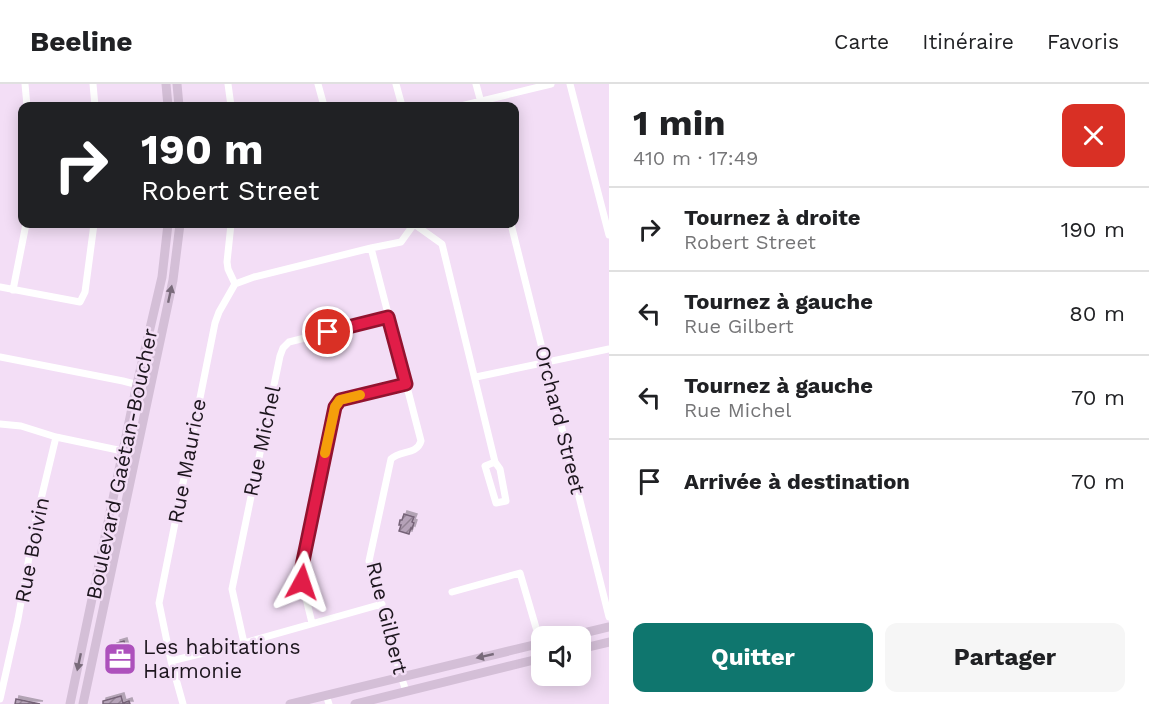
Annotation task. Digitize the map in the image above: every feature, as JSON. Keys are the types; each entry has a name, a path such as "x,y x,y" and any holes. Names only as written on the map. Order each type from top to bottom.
{"main road":[{"path":"166,84 168,102"},
{"path":"177,84 179,102"},
{"name":"Boulevard Gaétan-Boucher","path":"70,704 137,384 162,277 168,228"},
{"name":"Boulevard Gaétan-Boucher","path":"83,704 173,280 180,228"},
{"path":"88,620 100,622"},
{"path":"591,631 609,627"},
{"path":"591,646 609,642"},
{"path":"290,704 327,700 401,676 531,647"},
{"path":"355,704 531,661"}],"street":[{"path":"25,84 27,102"},
{"path":"93,84 95,102"},
{"path":"228,84 230,102"},
{"path":"318,84 323,102"},
{"path":"396,84 401,102"},
{"path":"476,84 481,102"},
{"path":"489,102 551,84"},
{"path":"570,84 609,235"},
{"path":"13,290 25,228"},
{"path":"0,287 80,302 85,292 93,228"},
{"path":"231,228 227,262 236,284 254,277 401,242 411,228"},
{"path":"420,228 442,244 495,462 500,469 506,501 496,503 485,466 495,462"},
{"name":"Orchard Street","path":"512,228 609,616"},
{"name":"Rue Gilbert","path":"371,248 421,441 416,449 396,454 391,459 369,561 406,691"},
{"name":"Rue Maurice","path":"183,704 159,603 215,323 236,284"},
{"name":"Rue Michel","path":"244,643 232,589 283,348 289,342 388,317"},
{"path":"476,377 609,349"},
{"path":"0,357 150,388"},
{"path":"312,623 302,582 302,566 335,407 340,400 406,384"},
{"path":"0,424 21,426 56,437 137,454"},
{"name":"Rue Boivin","path":"0,699 18,619 35,524 56,437"},
{"path":"452,592 520,573 535,626"},
{"path":"171,661 382,604"}],"building":[{"path":"404,514 414,517 409,534 399,531 400,520"},
{"path":"124,641 132,670 120,673 116,656 119,649 117,643"},
{"path":"121,696 123,703 129,701 130,704 103,704 103,701"},
{"path":"16,699 40,704 15,704"}],"slow traffic":[{"path":"325,453 335,407 340,400 360,395"}],"place":[{"name":"Les habitations Harmonie","path":"120,659"}],"route":[{"path":"302,582 302,566 335,407 340,400 406,384 388,317 328,332"}]}
